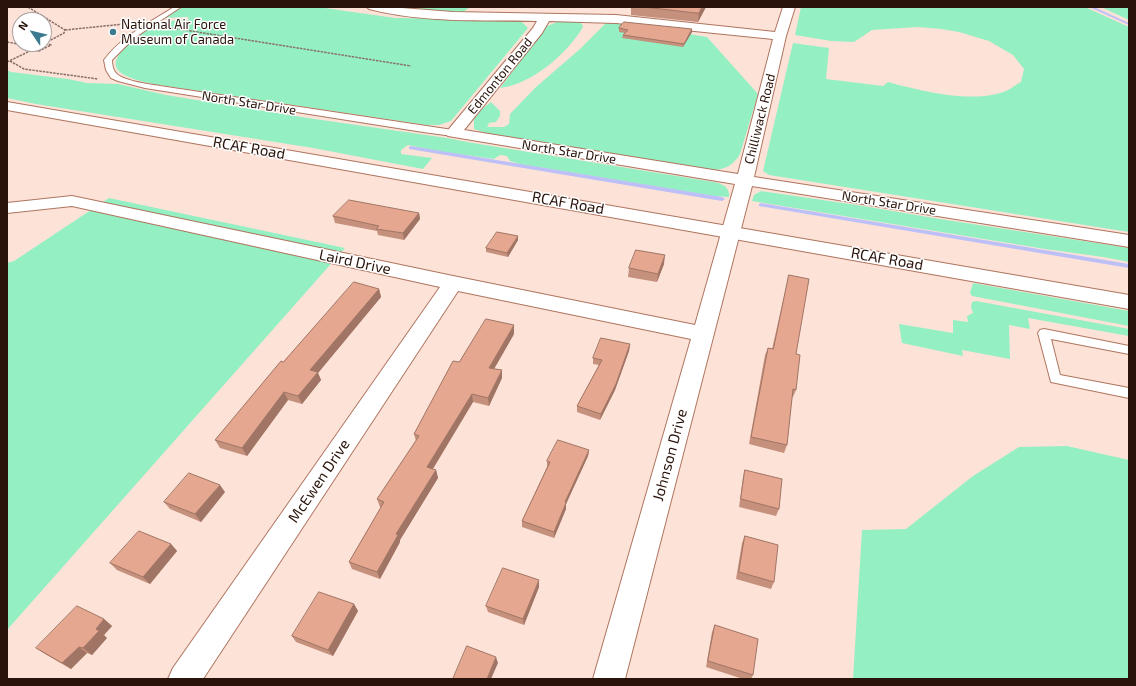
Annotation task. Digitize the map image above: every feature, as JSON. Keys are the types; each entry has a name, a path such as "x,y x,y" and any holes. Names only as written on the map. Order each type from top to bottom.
{"street":[{"path":"373,7 453,16 616,19 780,36"},
{"name":"Chilliwack Road","path":"731,232 780,36 789,7"},
{"name":"Edmonton Road","path":"453,133 538,30 545,18"},
{"name":"RCAF Road","path":"7,106 1129,302"},
{"name":"North Star Drive","path":"453,133 1129,241"},
{"name":"Laird Drive","path":"7,208 72,201 453,283 703,334"},
{"name":"Johnson Drive","path":"609,679 731,232"},
{"name":"McEwen Drive","path":"184,679 453,283"}],"lane":[{"path":"114,76 110,70 108,60 123,43 178,7"},
{"name":"North Star Drive","path":"114,76 144,85 189,93 453,133"},
{"path":"1129,350 1044,333 1055,379 1129,393"}],"path":[{"path":"28,7 65,30 152,23 411,66"},
{"path":"52,39 64,33 65,30"},
{"path":"7,62 29,52"},
{"path":"10,61 24,69 100,79 114,76"}],"green space":[{"path":"182,7 318,7 395,18 515,20 522,22 528,28 451,121 439,125 427,125 153,84 131,78 118,70 116,64 117,58 123,50 146,30 163,22 188,20 189,18 187,17 165,18"},
{"path":"412,7 470,7 462,13 414,9"},
{"path":"801,7 1085,7 1129,27 1129,232 769,175 763,171 793,43 829,48 826,79 883,86 888,82 948,95 965,96 995,94 1008,90 1021,82 1024,69 1013,55 989,41 959,32 918,27 872,30 854,42 831,41 795,35"},
{"path":"1101,7 1129,7 1129,20"},
{"path":"560,21 578,22 582,24 583,27 568,47 548,66 524,81 512,86 500,88 547,26"},
{"path":"607,22 616,22 707,37 758,94 740,154 736,160 725,168 717,170 486,133 474,129 474,118 491,102 500,111 500,116 496,122 489,123 487,127 504,127 509,124 510,114 536,87 580,49"},
{"path":"7,70 11,72 68,79 87,83 118,84 166,95 308,118 447,138 714,182 727,188 729,197 714,196 520,164 510,161 507,156 500,155 494,159 437,151 408,145 401,150 401,154 432,158 423,169 313,148 36,104 7,98"},
{"path":"761,191 1129,248 1129,262 752,201 754,195"},
{"path":"109,198 345,248 7,630 7,263 14,261"},
{"path":"973,283 1129,311 1129,326 972,296 970,293"},
{"path":"976,301 1129,329 1129,336 1028,318 1030,329 1009,325 1010,359 962,350 963,356 902,343 899,324 953,333 953,320 968,322 967,316 973,313 971,307 972,302"},
{"path":"1067,446 1129,460 1129,679 853,679 862,530 906,529 973,476 1019,447"}],"building":[{"path":"644,7 702,7 699,13"},
{"path":"624,22 692,29 684,44 623,35 628,30 619,28"},
{"path":"349,200 419,213 403,233 376,229 379,226 333,216"},
{"path":"497,232 518,236 507,253 486,248"},
{"path":"636,250 665,255 658,274 629,268"},
{"path":"789,275 809,279 796,354 800,355 796,390 793,389 787,445 751,437 768,348 773,349"},
{"path":"354,282 379,289 310,370 318,372 298,396 284,392 242,448 215,440 281,361 283,362"},
{"path":"486,319 514,325 489,368 502,370 488,398 472,394 427,467 436,470 396,534 398,535 377,572 349,562 384,502 377,499 419,436 414,434 453,361 459,362"},
{"path":"601,338 630,344 616,384 601,414 577,406 602,360 593,358"},
{"path":"558,440 589,450 565,502 566,503 554,532 522,521 550,462 547,461"},
{"path":"745,470 782,479 779,509 741,499"},
{"path":"189,473 220,485 195,514 164,502"},
{"path":"139,531 171,544 143,577 110,563"},
{"path":"745,536 778,545 774,582 739,572"},
{"path":"503,568 539,580 523,619 486,606"},
{"path":"319,592 354,604 328,650 292,636"},
{"path":"77,606 104,619 96,629 99,631 83,648 79,647 62,663 36,648"},
{"path":"715,625 758,639 753,675 708,661"},
{"path":"467,646 496,657 487,679 453,679"}],"waterway":[{"path":"1091,7 1129,24"},
{"path":"411,148 722,199"},
{"path":"761,205 1129,266"}],"place":[{"name":"National Air Force Museum of Canada","path":"113,32"}]}
